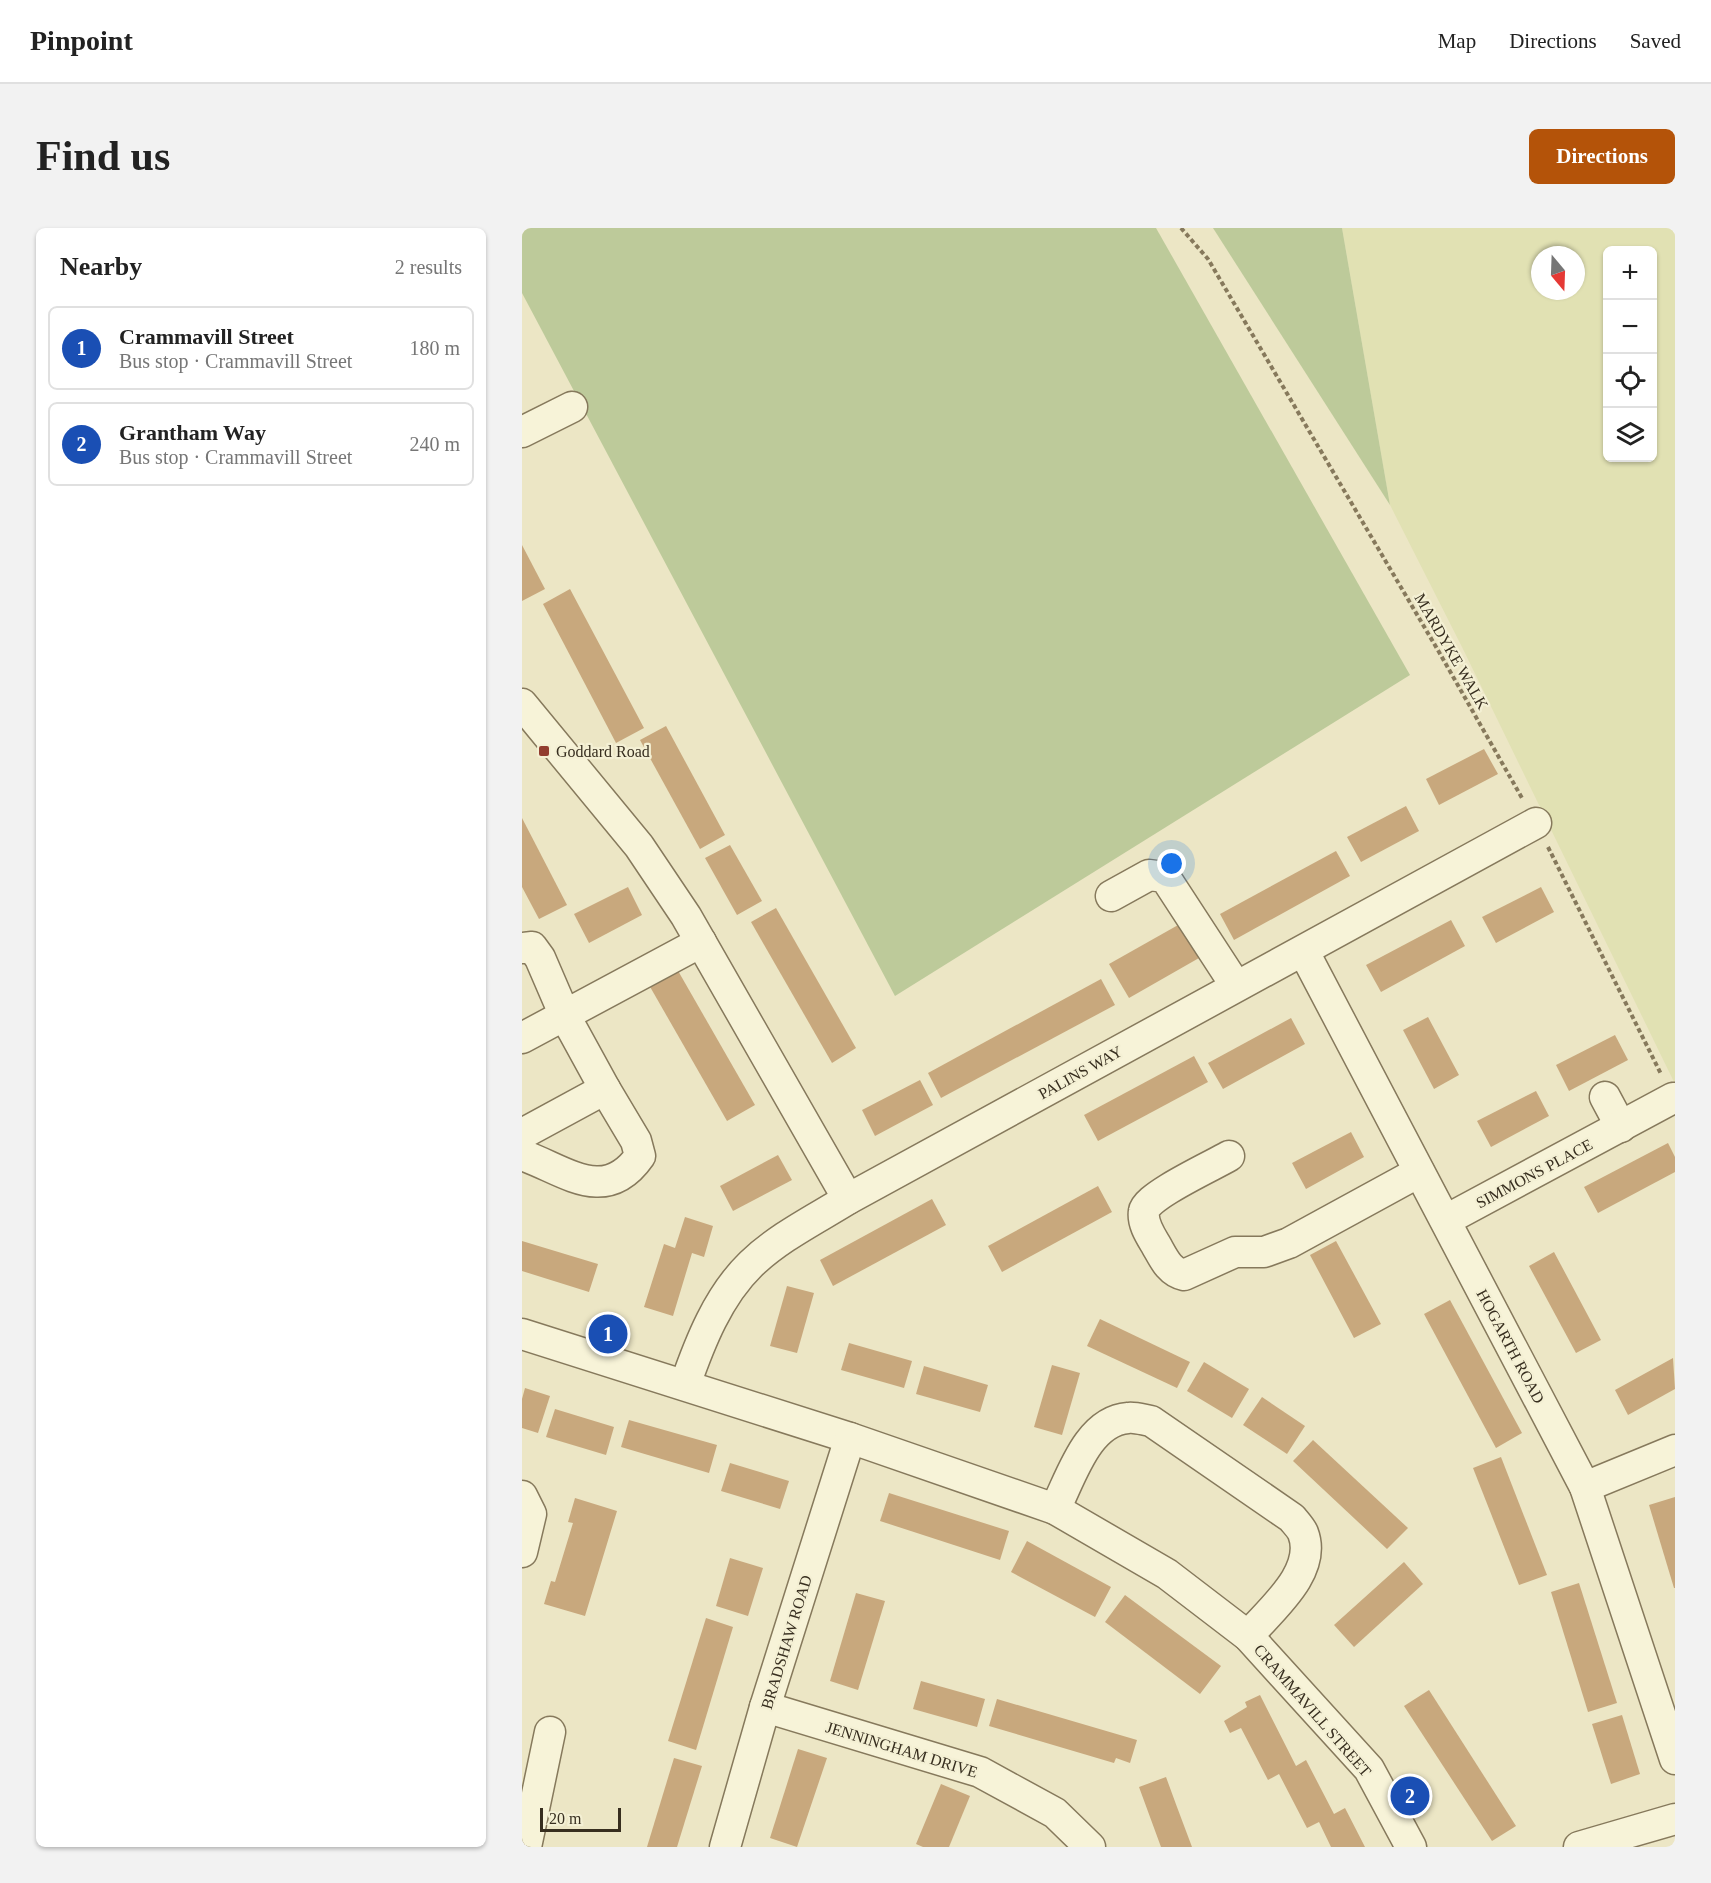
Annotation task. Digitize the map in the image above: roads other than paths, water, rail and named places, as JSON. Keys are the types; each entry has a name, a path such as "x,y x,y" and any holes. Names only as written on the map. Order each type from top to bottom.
{"street":[{"path":"522,432 572,407"},
{"path":"522,704 639,846 701,942 848,1199"},
{"name":"PALINS WAY","path":"685,1385 700,1342 718,1309 751,1264 785,1238 848,1199 1304,952 1536,823"},
{"path":"1111,896 1149,875 1165,877 1236,987"},
{"path":"522,1038 701,942"},
{"path":"522,948 532,947 540,958 565,1016 636,1141 640,1156 619,1178 601,1183 582,1179 522,1155"},
{"name":"HOGARTH ROAD","path":"1304,952 1585,1487 1675,1759"},
{"path":"522,1134 605,1089"},
{"path":"1605,1097 1621,1126"},
{"name":"SIMMONS PLACE","path":"1446,1220 1673,1098"},
{"path":"1229,1156 1148,1203 1144,1210 1147,1228 1176,1274 1184,1275 1235,1252 1264,1252 1289,1243 1419,1172"},
{"name":"CRAMMAVILL STREET","path":"524,1340 685,1385 850,1438 1055,1509 1167,1574 1248,1636 1369,1769 1412,1847"},
{"name":"CRAMMAVILL STREET","path":"1055,1509 1090,1439 1110,1423 1128,1418 1151,1421 1292,1518 1303,1533 1305,1556 1300,1574 1248,1636"},
{"name":"BRADSHAW ROAD","path":"725,1847 765,1707 850,1438"},
{"path":"1585,1487 1675,1450"},
{"path":"522,1496 531,1514 522,1552"},
{"name":"JENNINGHAM DRIVE","path":"765,1707 980,1772 1055,1813 1090,1847"},
{"path":"526,1847 550,1732"},
{"path":"1579,1847 1675,1819"}],"place":[{"name":"Goddard Road","path":"544,751"},
{"name":"Crammavill Street","path":"608,1334"},
{"name":"Grantham Way","path":"1410,1796"}]}
